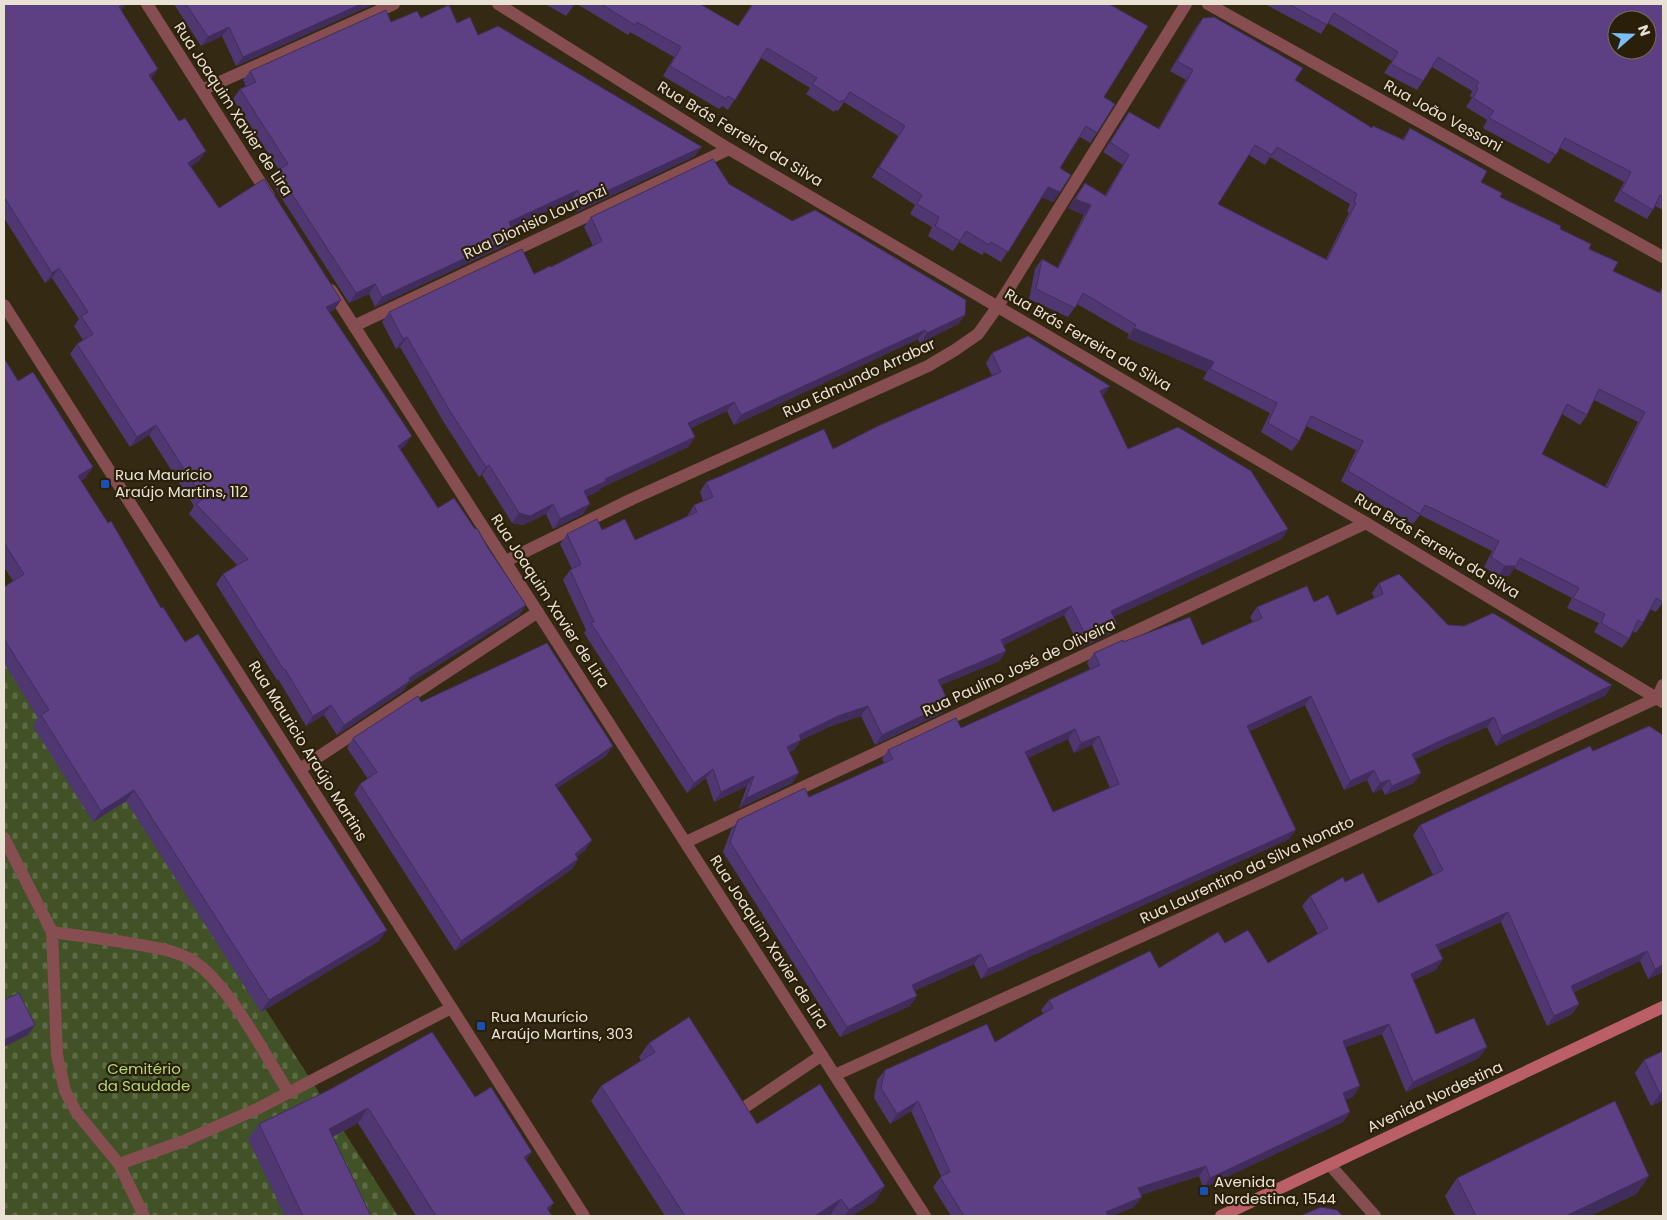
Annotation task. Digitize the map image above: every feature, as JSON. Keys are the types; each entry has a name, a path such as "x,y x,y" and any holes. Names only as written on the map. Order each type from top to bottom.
{"main road":[{"name":"Avenida Nordestina","path":"1221,1216 1663,1008"}],"street":[{"name":"Rua Joaquim Xavier de Lira","path":"147,4 278,209"},
{"path":"202,90 394,4"},
{"name":"Rua Brás Ferreira da Silva","path":"498,4 730,148 1366,523 1660,700"},
{"name":"Rua Edmundo Arrabar","path":"506,561 632,499 928,366 978,334 998,306 1186,4"},
{"name":"Rua João Vessoni","path":"1208,4 1663,257"},
{"name":"Rua Dionisio Lourenzi","path":"354,326 730,148"},
{"name":"Rua Joaquim Xavier de Lira","path":"322,276 925,1216"},
{"name":"Rua Mauricio Araújo Martins","path":"4,305 584,1216"},
{"name":"Rua Paulino José de Oliveira","path":"686,842 1366,523"},
{"path":"300,769 538,612"},
{"path":"1660,700 1663,684"},
{"name":"Rua Laurentino da Silva Nonato","path":"835,1075 1660,700"},
{"path":"4,838 52,932 57,1055 65,1091 77,1113 118,1164 144,1216"},
{"path":"52,932 158,948 189,958 212,976 240,1014 289,1092"},
{"path":"118,1164 211,1130 451,1008"},
{"path":"745,1107 822,1055"},
{"path":"1330,1165 1375,1216"}],"green space":[{"name":"Cemitério da Saudade","path":"4,601 398,1216 4,1216"}],"building":[{"path":"4,4 123,4 119,7 158,69 149,75 179,121 185,118 206,151 188,163 219,208 264,179 341,300 326,307 412,436 398,446 438,508 454,498 475,529 477,528 526,605 409,678 410,681 344,725 331,705 313,716 285,669 223,574 248,559 196,504 203,499 156,425 137,437 77,344 93,334 81,316 88,312 59,268 52,273 4,197"},
{"path":"186,4 361,4 243,57 229,27 208,37"},
{"path":"601,4 700,4 738,26 753,4 1109,4 1148,26 1104,97 1115,104 1097,133 1086,126 1060,168 1071,175 1060,192 1048,187 1008,252 991,242 989,245 966,231 960,241 935,226 939,217 917,204 922,195 879,167 905,126 850,92 844,101 840,102 812,84 817,78 767,48 735,100 728,96 726,99 670,66 681,47 637,22 635,25"},
{"path":"1289,4 1663,4 1663,197 1660,195 1653,210 1621,191 1631,172 1565,138 1556,155 1489,118 1494,111 1473,98 1479,82 1438,57 1423,81 1391,64 1398,52 1334,13 1327,25"},
{"path":"449,5 457,23 470,17 478,35 498,26 702,147 583,202 578,190 509,222 515,235 382,297 375,284 356,293 277,171 288,164 240,89 256,82 250,71 386,10 391,22 417,11 421,18"},
{"path":"1214,17 1303,68 1295,80 1372,128 1373,126 1404,140 1410,128 1487,171 1481,182 1502,193 1500,197 1561,226 1560,229 1591,244 1589,249 1618,262 1613,271 1660,293 1663,286 1663,602 1656,598 1643,623 1638,620 1629,639 1601,623 1605,614 1573,598 1579,588 1520,558 1516,566 1505,566 1491,557 1499,541 1425,505 1420,514 1348,471 1363,441 1311,416 1299,441 1268,423 1277,403 1210,369 1214,362 1134,328 1136,325 1083,293 1075,308 1036,289 1042,259 1058,268 1091,205 1075,199 1085,183 1106,196 1129,155 1110,142 1129,112 1159,129 1193,70 1177,61 1203,18","holes":["1255,145 1272,155 1277,147 1357,194 1354,202 1356,203 1327,260 1218,204","1599,389 1645,412 1607,488 1542,454 1567,404 1587,415"]},
{"path":"713,159 729,184 792,221 815,210 966,300 965,315 927,333 925,330 741,415 734,402 688,423 695,437 605,479 606,481 584,491 590,504 560,519 553,504 530,516 519,513 489,465 486,467 450,411 407,337 403,339 389,312 522,249 534,274 551,267 602,241 591,217"},
{"path":"1028,336 1110,386 1100,391 1128,449 1178,427 1251,471 1288,529 1111,611 1117,624 1087,638 1071,606 1001,640 1006,651 938,680 949,703 882,735 868,706 838,716 799,735 801,740 787,747 799,773 746,798 754,776 721,792 713,769 694,783 591,623 594,622 570,570 581,564 567,534 597,519 602,530 625,519 635,540 697,512 694,505 713,497 706,482 824,429 833,449 878,426 1001,372 992,353"},
{"path":"4,358 18,381 33,372 93,467 78,476 108,523 111,521 161,608 163,607 185,642 198,634 387,930 269,1000 134,790 101,811 41,715 49,710 4,639 4,587 24,574 4,543"},
{"path":"1399,574 1448,625 1464,626 1493,613 1612,685 1502,736 1494,717 1451,736 1412,754 1421,773 1392,786 1389,780 1380,783 1374,770 1350,781 1311,696 1247,726 1296,830 988,969 981,954 912,985 917,996 847,1027 730,842 738,820 805,788 809,797 893,759 888,750 956,718 961,728 1100,665 1094,653 1123,640 1123,642 1190,617 1202,645 1262,618 1257,607 1307,586 1314,602 1328,595 1337,615 1383,594 1379,583","holes":["1075,729 1081,743 1099,736 1119,784 1053,812 1025,752"]},
{"path":"547,643 613,746 555,785 592,840 575,854 578,859 461,941 360,784 377,772 353,738 418,696 421,702"},
{"path":"1649,726 1663,735 1663,965 1655,969 1647,951 1571,986 1579,1004 1554,1016 1508,912 1436,945 1443,959 1411,974 1436,1034 1474,1018 1487,1047 1413,1082 1389,1024 1343,1041 1360,1086 1343,1093 1350,1112 1210,1178 1206,1166 1138,1188 1142,1197 1106,1212 1108,1216 964,1216 940,1177 950,1172 918,1101 897,1114 881,1088 885,1070 987,1024 995,1042 1053,1008 1049,1000 1150,951 1159,968 1218,932 1225,943 1248,930 1268,963 1328,928 1310,896 1343,877 1345,882 1363,873 1378,903 1443,870 1420,825 1590,746 1593,751"},
{"path":"19,993 35,1025 4,1040 4,1000"},
{"path":"689,1017 757,1124 820,1084 885,1186 849,1210 841,1199 815,1216 685,1216 601,1086 655,1052 649,1043"},
{"path":"432,1032 475,1097 491,1087 532,1152 524,1157 554,1203 547,1208 552,1216 436,1216 368,1108 329,1129 371,1216 303,1216 259,1124 331,1089"},
{"path":"1663,1051 1663,1092 1660,1094 1644,1060"},
{"path":"1615,1101 1649,1176 1566,1216 1476,1216 1457,1178"},
{"path":"1321,1207 1337,1210 1343,1216 1300,1216"}],"place":[{"name":"Rua Maurício Araújo Martins, 112","path":"105,484"},
{"name":"Rua Maurício Araújo Martins, 303","path":"481,1026"},
{"name":"Avenida Nordestina, 1544","path":"1204,1191"}]}
